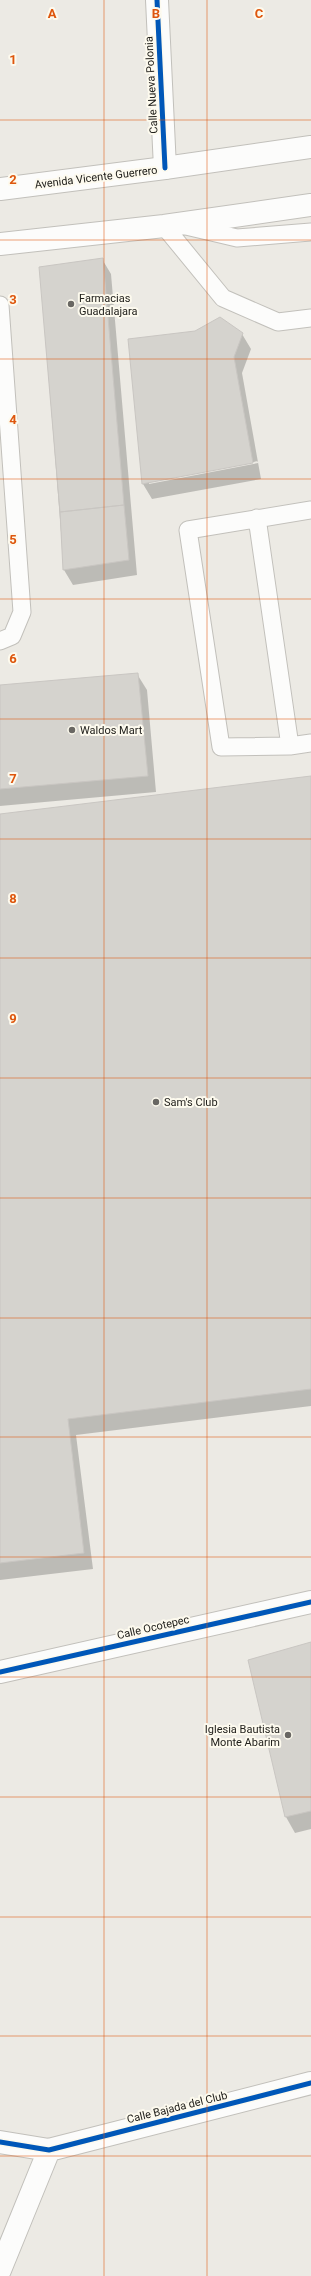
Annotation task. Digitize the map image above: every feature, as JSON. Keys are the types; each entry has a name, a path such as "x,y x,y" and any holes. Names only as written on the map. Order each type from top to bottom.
{"street":[{"name":"Calle Nueva Polonia","path":"157,0 165,168"},
{"name":"Avenida Vicente Guerrero","path":"0,189 165,168 311,147"},
{"path":"0,244 171,225 311,205"},
{"name":"Calle Ocotepec","path":"0,1672 311,1602"},
{"name":"Calle Bajada del Club","path":"49,2150 311,2083"},
{"path":"0,2142 49,2150 0,2270"}],"lane":[{"path":"171,225 237,238 311,232"},
{"path":"171,225 223,298 278,322 311,318"},
{"path":"0,305 3,381 22,612 12,636 0,641"},
{"path":"311,510 188,530 221,747 290,746 311,742"},
{"path":"256,518 290,746"}],"building":[{"path":"103,258 124,505 60,512 39,267"},
{"path":"220,317 243,333 234,357 253,463 142,484 128,339 195,331"},
{"path":"124,505 129,560 63,570 60,512"},
{"name":"Waldos Mart","path":"138,673 148,776 0,789 0,685"},
{"name":"Sam's Club","path":"311,776 311,1389 68,1419 84,1553 0,1563 0,814"},
{"name":"Iglesia Bautista Monte Abarim","path":"311,1642 311,1811 285,1817 248,1660"}],"cycle path":[{"path":"157,0 165,168"},
{"path":"0,1672 311,1602"},
{"path":"0,2142 49,2150 311,2083"}],"place":[{"name":"Farmacias Guadalajara","path":"71,304"},
{"name":"Waldos Mart","path":"72,730"},
{"name":"Sam's Club","path":"156,1102"},
{"name":"Iglesia Bautista Monte Abarim","path":"288,1735"}]}
